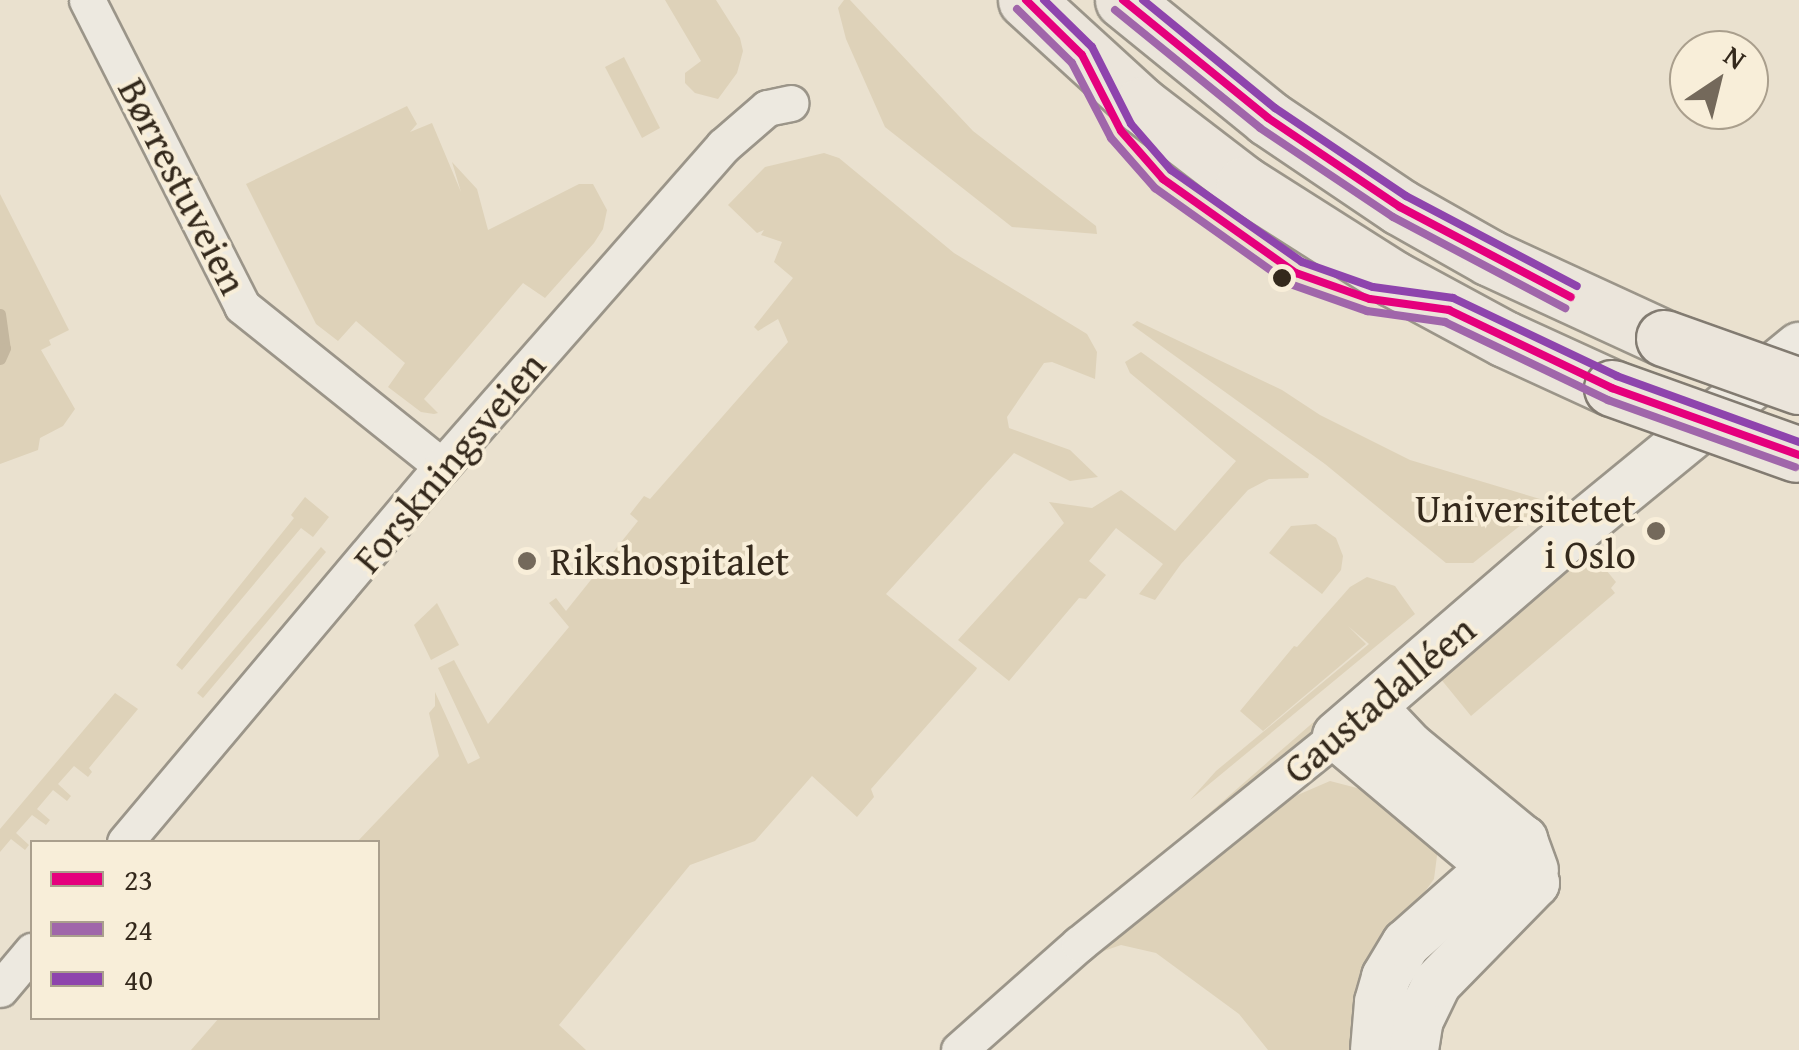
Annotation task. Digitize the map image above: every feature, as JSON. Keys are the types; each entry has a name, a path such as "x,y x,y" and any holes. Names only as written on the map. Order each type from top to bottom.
{"highway":[{"path":"1026,0 1141,105 1244,184 1392,278 1505,339 1612,388 1797,454"},
{"path":"1124,0 1268,118 1400,207 1533,280 1664,338 1799,386"},
{"path":"1163,0 1332,138 1400,207"}],"street":[{"name":"Børrestuveien","path":"87,0 242,306 442,466"},
{"name":"Forskningsveien","path":"127,840 442,466 723,146 767,108 790,103"},
{"name":"Gaustadalléen","path":"958,1050 1079,944 1354,721 1578,528 1799,347"},
{"path":"1354,721 1517,863"},
{"path":"1375,1050 1379,1002 1396,960 1418,930 1517,863"},
{"path":"1414,1050 1419,1020 1437,983 1517,863"},
{"path":"0,989 30,953"}],"shaded area":[{"path":"665,0 716,0 740,38 743,51 737,73 718,99 695,93 685,83 685,73 701,61"},
{"path":"844,0 850,0 973,131 1096,226 1097,234 1012,227 885,127 846,39 838,8"},
{"path":"624,57 660,128 642,138 605,67"},
{"path":"407,106 417,124 410,132 432,123 461,192 452,162 477,189 488,230 579,184 593,184 607,210 603,229 594,243 545,298 523,283 424,399 438,413 434,414 421,412 388,387 405,363 356,321 338,341 316,324 246,184"},
{"path":"824,153 839,158 954,253 1087,334 1097,352 1095,379 1052,362 1044,363 1007,417 1009,428 1070,450 1098,477 1070,481 1014,453 886,594 976,670 871,789 874,797 857,817 812,776 755,841 690,865 559,1025 586,1050 191,1050 217,1020 380,1020 380,840 359,840 439,756 429,713 435,706 435,692 468,764 480,758 438,668 454,660 488,724 569,627 549,603 556,598 566,611 638,521 630,514 644,496 650,499 788,342 778,319 758,331 754,327 793,278 774,262 782,242 761,235 764,230 757,233 728,205 765,167"},
{"path":"0,194 69,330 49,340 51,345 41,350 75,409 63,426 40,438 38,450 0,464"},
{"path":"1137,321 1282,390 1320,415 1410,460 1550,502 1473,563 1446,563 1325,464 1132,325"},
{"path":"1141,352 1309,474 1308,478 1269,479 1248,490 1181,564 1155,600 1139,594 1163,564 1116,528 1089,561 1106,575 1086,599 1079,598 1009,681 958,640 1064,523 1049,502 1092,508 1121,490 1175,531 1236,461 1130,373 1125,362"},
{"path":"305,497 329,517 313,537 301,528 182,670 176,665 294,518 291,515"},
{"path":"1316,524 1336,538 1343,556 1341,570 1322,594 1269,553 1291,526"},
{"path":"321,547 326,552 203,698 197,693"},
{"path":"1587,547 1616,582 1611,588 1615,593 1471,716 1440,678"},
{"path":"1367,577 1395,586 1415,614 1190,800 1216,771 1369,644 1348,626 1366,644 1263,731 1240,711 1294,646 1350,587"},
{"path":"437,603 459,645 431,660 414,625"},
{"path":"1394,652 1399,659 1204,824 1199,822"},
{"path":"115,693 138,709 89,768 92,772 88,777 74,766 58,784 71,796 67,801 53,790 37,809 50,820 46,825 32,815 16,833 29,845 25,850 11,839 0,852 0,829"},
{"path":"1330,781 1380,794 1438,848 1434,879 1391,939 1362,1050 1268,1050 1239,1014 1156,953 1121,945 1095,954 1286,800"}],"waterway":[{"path":"0,314 5,348 0,359"}],"transit line":[{"name":"23","path":"1026,0 1082,55 1121,131 1163,179 1296,273 1370,299 1449,310 1612,388 1799,455"},
{"name":"40","path":"1044,0 1092,47 1131,124 1171,170 1302,262 1373,287 1453,298 1617,376 1799,442"},
{"name":"23","path":"1123,0 1268,118 1400,207 1571,297"},
{"name":"40","path":"1143,0 1275,108 1406,196 1577,286"},
{"name":"24","path":"1017,9 1072,63 1111,138 1155,188 1290,284 1367,311 1445,322 1608,400 1795,467"},
{"name":"24","path":"1115,10 1260,128 1393,217 1565,308"}],"place":[{"name":"Universitetet i Oslo","path":"1656,531"},
{"name":"Rikshospitalet","path":"527,561"}]}
